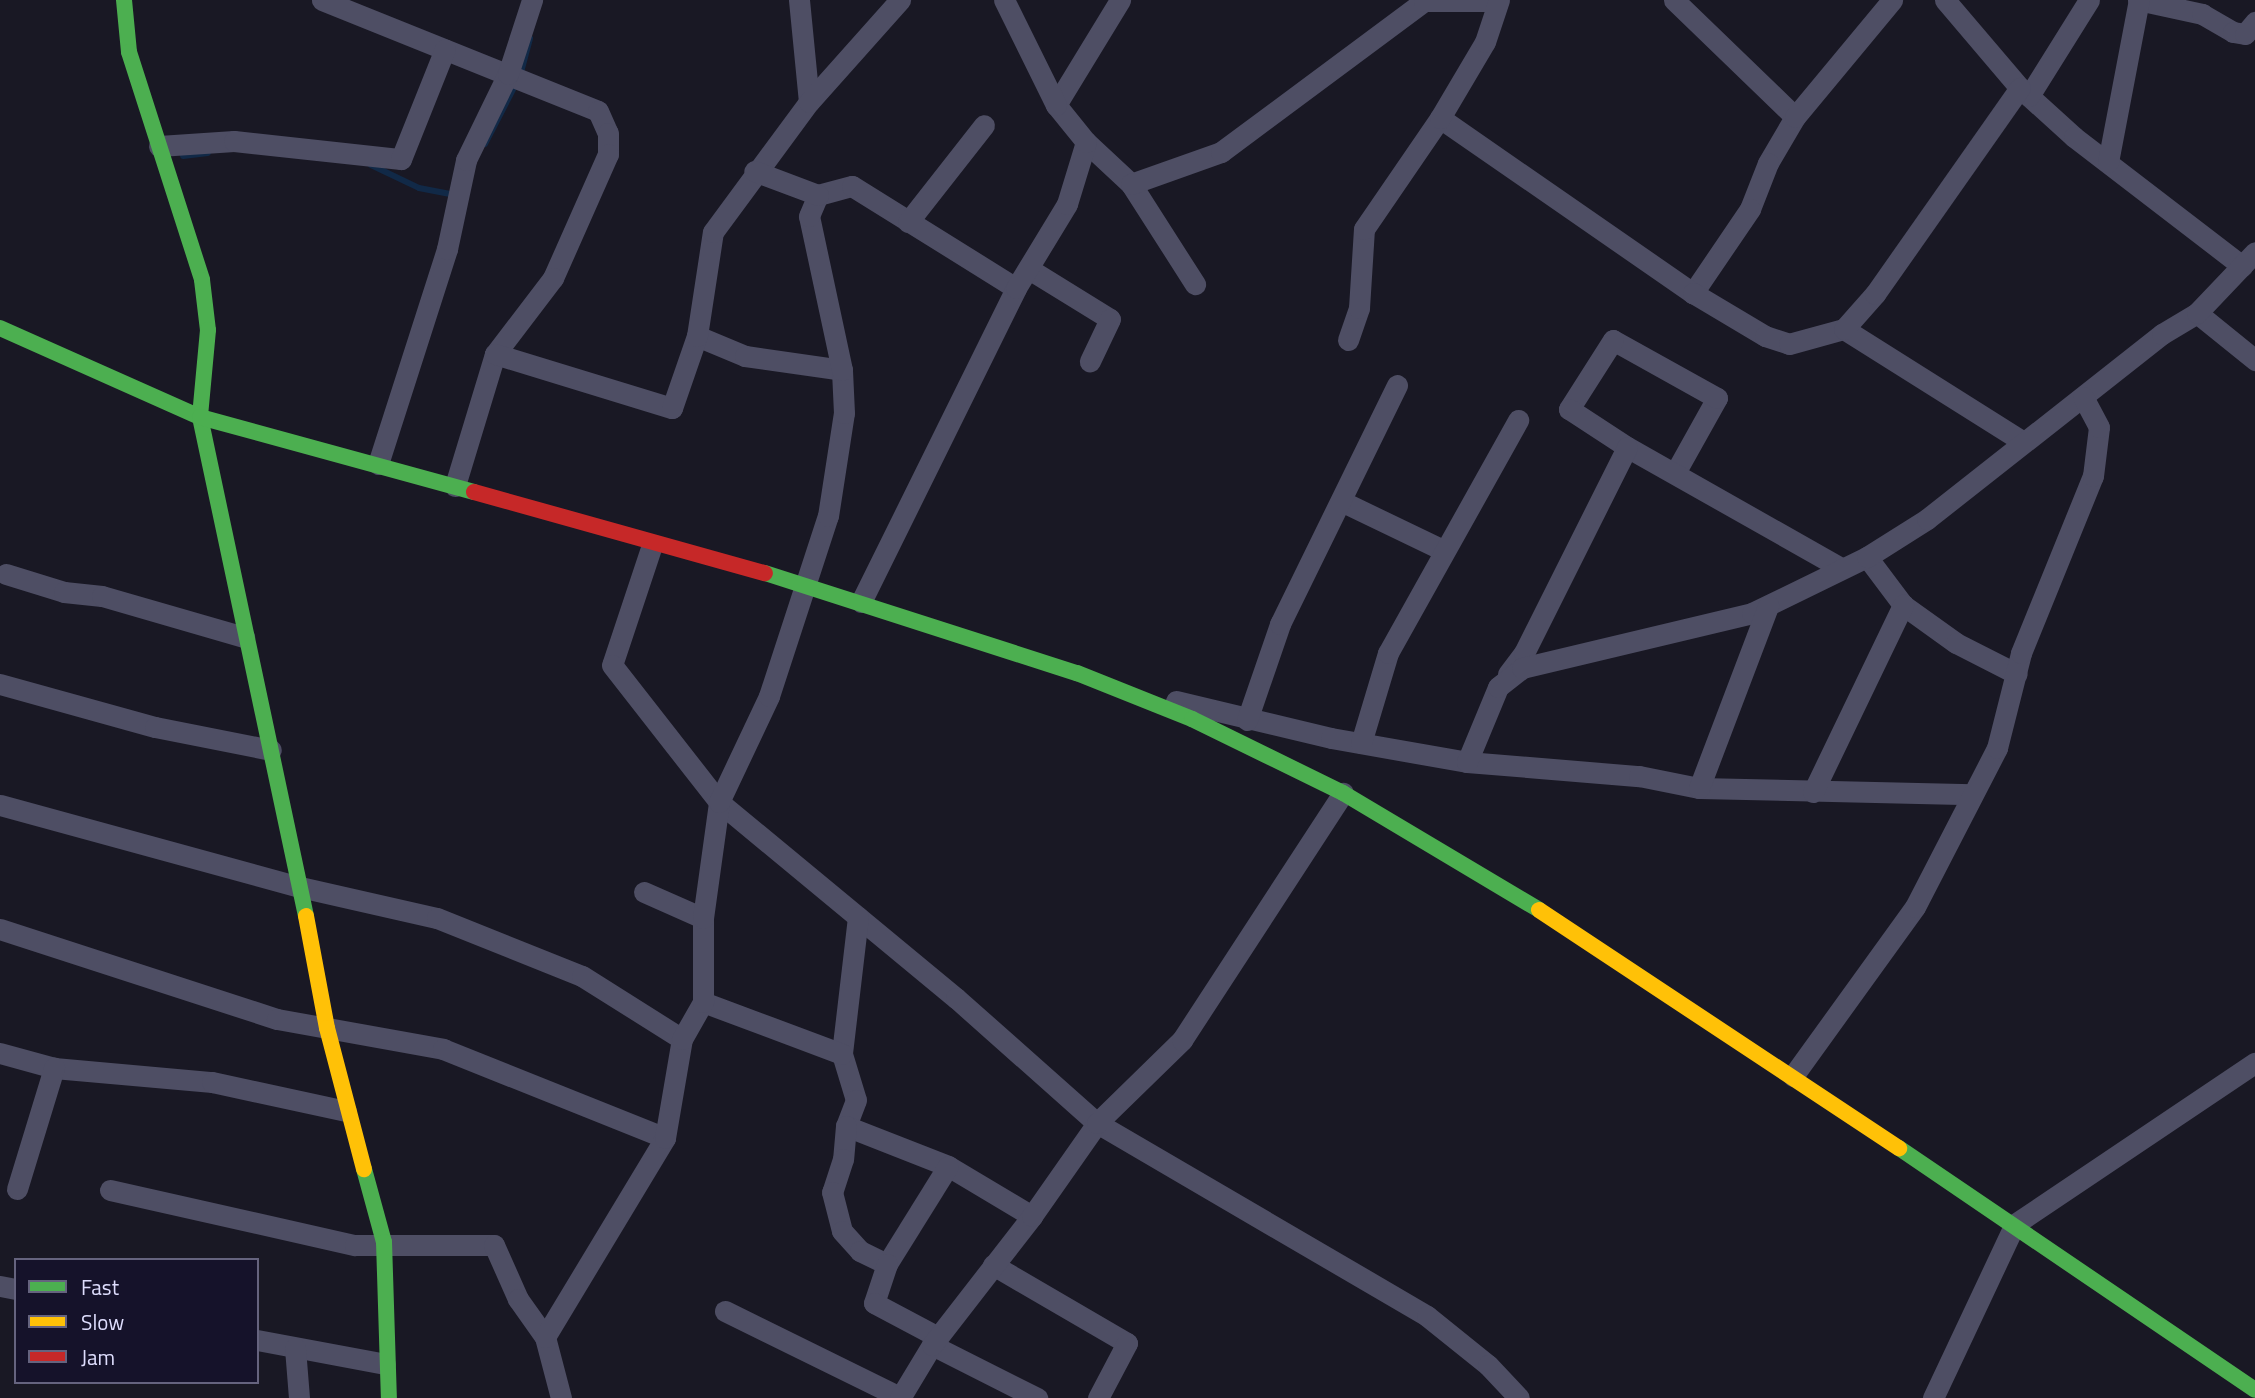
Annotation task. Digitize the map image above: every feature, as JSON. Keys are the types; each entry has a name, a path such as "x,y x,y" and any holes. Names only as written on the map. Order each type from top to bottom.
{"street":[{"path":"124,0 129,52 202,280 208,330 200,417 244,637 300,887 327,1028 346,1111 384,1242 385,1364 389,1398"},
{"path":"322,0 598,111 608,133 608,154 552,278 495,354 455,486"},
{"path":"378,464 453,227 466,160 508,74 532,0"},
{"path":"799,0 809,102"},
{"path":"495,354 671,408 696,336 713,232 754,172 809,102 900,0"},
{"path":"1004,0 1056,105 1086,142 1132,184 1195,284"},
{"path":"1056,105 1120,0"},
{"path":"1132,184 1222,152 1404,6 1424,1 1499,0 1485,42 1440,118 1364,229 1359,308 1348,340"},
{"path":"1674,0 1795,117"},
{"path":"1693,293 1750,209 1768,163 1795,117 1892,0"},
{"path":"1498,687 1522,668 1768,606 1867,557 1927,519 2022,441 2162,334 2197,313 2248,259 2108,162 2024,92 1945,0"},
{"path":"1440,118 1693,293 1765,336 1789,344 1844,329 1875,294 2089,0"},
{"path":"2108,162 2138,0 2202,14 2232,32 2245,34 2255,22"},
{"path":"159,146 234,141 401,159 445,49"},
{"path":"908,222 984,125"},
{"path":"861,602 1016,288 1067,204 1086,142"},
{"path":"754,172 818,195 852,186 1016,288"},
{"path":"545,1337 665,1138 682,1039 703,1002 703,918 719,802 769,696 828,516 839,450 842,370 809,216 818,195"},
{"path":"1029,269 1110,319 1090,361"},
{"path":"2197,313 2255,360"},
{"path":"0,328 200,417 378,464 652,545 807,584 1077,673 1247,720 1467,762 1639,776 1699,788 1972,794"},
{"path":"1844,329 2022,441"},
{"path":"696,336 745,356 842,370"},
{"path":"1675,473 1717,398 1613,340 1569,409 1627,447 1841,568"},
{"path":"1247,720 1280,624 1397,385"},
{"path":"1793,1076 1915,907 1997,748 2021,653 2094,476 2099,426 2083,397"},
{"path":"1361,743 1388,653 1443,550 1518,420"},
{"path":"1467,762 1498,687 1524,653 1627,447"},
{"path":"1341,501 1443,550"},
{"path":"652,545 612,665 719,802 859,917 1097,1123 1427,1316 1511,1395"},
{"path":"1867,557 1903,606 1956,643 2017,674"},
{"path":"6,575 64,592 102,596 244,637"},
{"path":"1699,788 1768,606"},
{"path":"1813,792 1903,606"},
{"path":"1077,673 1192,719 1343,793 1495,881 2015,1224 2246,1390"},
{"path":"0,684 155,727 271,750"},
{"path":"725,1311 900,1397 935,1341 1032,1216 1097,1123 1182,1040 1343,793"},
{"path":"0,805 300,887 437,918 529,952 582,976 682,1039"},
{"path":"644,892 703,918"},
{"path":"859,917 842,1054 856,1100 846,1126 843,1159 832,1192 842,1231 860,1251 887,1264"},
{"path":"0,929 277,1019 443,1049 665,1138"},
{"path":"703,1002 842,1054"},
{"path":"0,1053 54,1068 212,1082 346,1111"},
{"path":"1933,1398 2015,1224 2255,1063"},
{"path":"17,1189 54,1068"},
{"path":"846,1126 948,1166 1032,1216"},
{"path":"948,1166 887,1264 874,1303 935,1341 1037,1398"},
{"path":"110,1190 355,1245 384,1242 494,1245 518,1299 545,1337 561,1398"},
{"path":"993,1265 1127,1343 1098,1398"},
{"path":"259,1340 385,1364"},
{"path":"295,1348 299,1398"}],"waterway":[{"path":"485,144 520,76 530,38"},
{"path":"183,156 208,153"},
{"path":"371,165 419,188 455,195"}],"traffic: fast":[{"path":"124,0 129,52 202,280 208,330 200,417 306,916"},
{"path":"0,328 200,417 474,492"},
{"path":"765,573 1077,673 1192,719 1343,793 1539,910"},
{"path":"1899,1148 2255,1390"},
{"path":"364,1169 384,1242 389,1398"}],"traffic: slow":[{"path":"1539,910 1899,1148"},
{"path":"306,916 327,1028 364,1169"}],"traffic: jam":[{"path":"474,492 765,573"}]}
